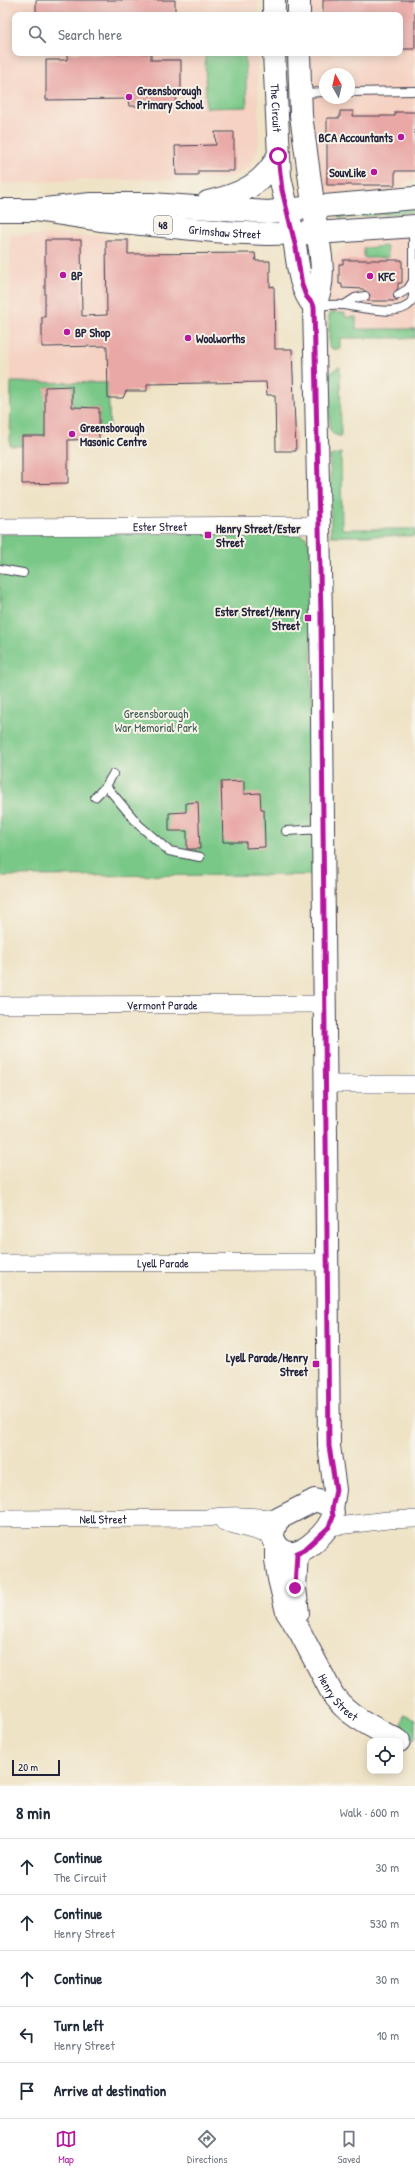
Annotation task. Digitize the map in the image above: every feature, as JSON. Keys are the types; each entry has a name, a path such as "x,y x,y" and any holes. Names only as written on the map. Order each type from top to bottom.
{"street":[{"path":"274,0 274,12"},
{"path":"299,0 299,12"},
{"name":"The Circuit","path":"274,56 278,156 281,185 293,234"},
{"name":"The Circuit","path":"299,56 300,93 305,151 317,233"},
{"path":"188,207 227,198 246,191 265,175 278,156"},
{"name":"Grimshaw Street","path":"0,210 35,210 91,204 188,207 268,212 415,198"},
{"name":"Grimshaw Street","path":"35,210 100,220 225,232 293,234 414,226"},
{"path":"317,233 321,260 322,282 319,295 314,306 320,525 324,829 326,1262 329,1446 325,1460 324,1479 327,1512 304,1550 297,1553 283,1552 276,1533 327,1512 388,1520 415,1519"},
{"path":"293,234 304,290 314,306"},
{"name":"Ester Street","path":"0,527 320,525"},
{"name":"Vermont Parade","path":"0,1005 325,1004"},
{"path":"325,1084 415,1084"},
{"name":"Lyell Parade","path":"0,1263 326,1262"},
{"name":"Nell Street","path":"0,1519 207,1518 276,1533"},
{"name":"Henry Street","path":"276,1533 276,1560 282,1597 287,1612 300,1632 339,1703 359,1719 394,1738"},
{"name":"Henry Street","path":"297,1553 295,1588 300,1632"},
{"name":"Henry Street","path":"403,1743 415,1749"}],"lane":[{"path":"300,93 319,92"},
{"path":"355,92 415,92"},
{"path":"314,306 344,305 364,310 405,308 413,299 414,226"},
{"path":"398,295 408,289 413,279"},
{"path":"344,305 355,298 365,296"},
{"path":"0,569 23,573"},
{"path":"95,797 106,786 113,774"},
{"path":"106,786 139,825 169,852 200,857"},
{"path":"286,831 324,829"}],"shaded area":[{"name":"Greensborough Primary School","path":"0,0 257,0 257,12 12,12 12,56 258,56 259,142 256,155 248,166 237,175 225,179 79,180 0,184"},
{"path":"308,0 415,0 415,180 406,182 400,191 332,194 320,187 314,156 308,56 403,56 403,12 308,12"},
{"path":"10,235 107,236 108,383 11,382"},
{"path":"415,235 415,338 342,338 340,339 340,349 330,348 329,270 331,261 337,251 353,241"}],"green space":[{"path":"205,56 245,56 247,107 206,108"},
{"path":"415,206 415,212 340,218 338,215"},
{"path":"387,246 388,258 364,258 364,248"},
{"path":"332,312 345,313 345,317 356,317 356,329 415,329 415,338 342,338 340,339 340,349 332,349 329,346 329,315"},
{"path":"340,367 341,437 333,434 330,430 329,375"},
{"path":"11,382 108,383 110,432 99,431 99,408 72,407 72,387 46,387 45,436 22,436 22,446 10,446"},
{"path":"341,453 342,529 415,529 415,536 331,536 330,456"},
{"name":"Greensborough War Memorial Park","path":"295,533 306,537 310,546 313,875 0,876 0,534"},
{"path":"404,1714 415,1719 415,1739 400,1731"}],"building":[{"path":"36,0 175,0 175,12 36,12"},
{"path":"323,0 415,0 415,49 403,49 403,12 323,12"},
{"path":"67,56 151,56 151,60 181,60 181,94 176,94 176,106 129,106 128,99 46,100 46,60 67,60"},
{"path":"340,111 353,111 353,116 395,116 395,112 415,112 415,171 395,171 395,185 327,185 327,118 340,118"},
{"path":"215,132 234,132 234,171 198,171 198,175 176,175 175,146 216,145"},
{"name":"Woolworths","path":"45,240 81,240 82,316 107,315 106,240 128,240 128,254 255,253 256,261 270,261 270,287 274,286 275,349 292,349 296,451 276,451 275,395 267,395 266,382 147,384 147,391 126,391 123,398 108,398 107,346 42,347 42,317 45,317"},
{"name":"KFC","path":"343,260 402,260 402,283 398,283 398,288 393,295 398,301 367,301 370,295 363,289 342,288 342,284 339,284 339,264 343,264"},
{"name":"Greensborough Masonic Centre","path":"72,386 72,407 99,408 99,439 68,440 68,483 22,484 22,436 45,436 45,387"},
{"path":"244,781 244,794 260,793 261,809 264,809 265,847 246,848 246,842 223,842 221,782"},
{"path":"198,802 200,849 187,849 187,831 169,831 169,813 186,812 186,803"}],"place":[{"name":"Greensborough Primary School","path":"129,97"},
{"name":"BCA Accountants","path":"401,137"},
{"name":"SouvLike","path":"374,172"},
{"name":"BP","path":"63,275"},
{"name":"KFC","path":"370,276"},
{"name":"BP Shop","path":"67,332"},
{"name":"Woolworths","path":"188,338"},
{"name":"Greensborough Masonic Centre","path":"72,434"},
{"name":"Henry Street/Ester Street","path":"208,535"},
{"name":"Ester Street/Henry Street","path":"308,618"},
{"name":"Lyell Parade/Henry Street","path":"316,1364"}],"route":[{"path":"278,156 282,190 299,261 302,285 306,296 314,306 324,829 326,1262 329,1446 336,1490 332,1509 333,1517 329,1527 304,1550 297,1553 295,1588"}]}
